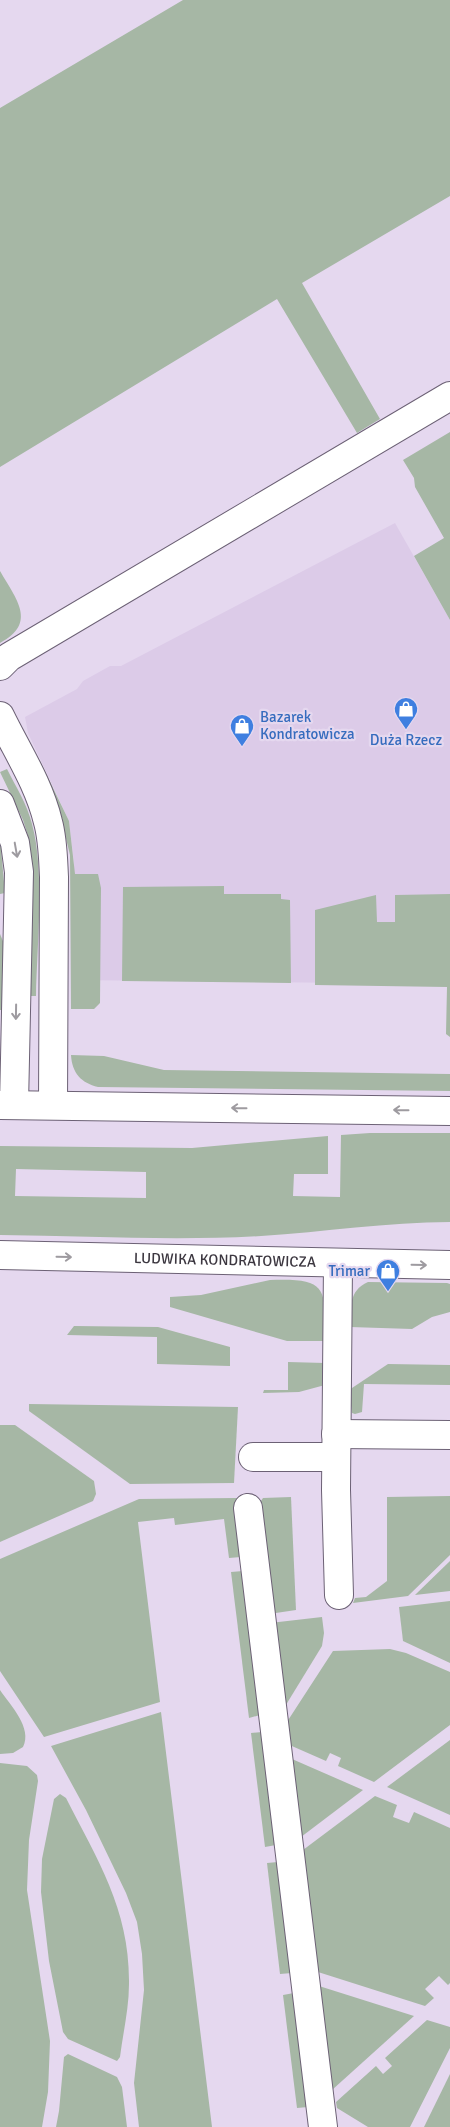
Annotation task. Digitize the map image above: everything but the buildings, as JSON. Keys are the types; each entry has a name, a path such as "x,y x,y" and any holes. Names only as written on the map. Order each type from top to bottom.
{"street":[{"path":"0,666 9,657 450,396"},
{"path":"0,716 39,795 49,824 54,877 53,1105"},
{"path":"0,804 15,843 19,872 7,1105 450,1111"},
{"name":"LUDWIKA KONDRATOWICZA","path":"0,1255 450,1265"},
{"path":"338,1263 336,1446 339,1595"},
{"path":"253,1457 336,1446 450,1435"},
{"path":"248,1508 323,2127"}],"shaded area":[{"name":"Bazarek Kondratowicza","path":"395,523 450,620 450,984 75,980 74,863 69,821 28,733 25,717 77,689 83,681 110,666 121,666"}],"green space":[{"path":"183,0 450,0 450,196 302,283 380,419 357,433 277,299 0,467 0,108"},
{"path":"450,432 450,620 414,556 444,538 415,487 414,478 403,460"},
{"path":"0,571 17,601 21,619 12,635 0,643"},
{"path":"40,761 69,821 75,874 98,874 101,888 100,1003 94,1009 71,1009 70,855 58,806 37,762"},
{"path":"7,769 27,810 36,843 39,886 39,932 36,996 29,996 30,876 28,836 23,820 0,772"},
{"path":"0,838 5,893 0,894"},
{"path":"224,886 224,894 281,894 281,899 290,900 291,983 122,981 123,887"},
{"path":"450,894 450,1037 446,1034 447,987 315,985 315,910 376,895 377,922 395,922 395,895"},
{"path":"0,934 5,946 3,1010 0,1010"},
{"path":"71,1055 104,1056 164,1070 450,1074 450,1091 98,1087 87,1083 78,1076 73,1067"},
{"path":"450,1133 450,1222 229,1237 164,1238 0,1235 0,1146 192,1148 328,1136 328,1174 294,1174 293,1196 340,1197 341,1135","holes":["16,1169 146,1172 146,1198 15,1196"]},
{"path":"270,1280 303,1281 313,1284 320,1290 325,1309 325,1341 287,1341 170,1307 170,1297 201,1295"},
{"path":"368,1282 450,1284 450,1312 432,1317 412,1329 350,1327 354,1295 357,1290"},
{"path":"74,1326 158,1327 230,1347 230,1366 157,1364 157,1337 67,1335"},
{"path":"288,1362 325,1363 325,1385 299,1392 263,1393 264,1390 288,1390"},
{"path":"388,1364 450,1365 450,1385 364,1384 362,1412 352,1413 349,1390"},
{"path":"29,1404 238,1407 234,1483 130,1484 29,1411"},
{"path":"0,1425 15,1425 94,1481 96,1494 93,1501 0,1542"},
{"path":"450,1496 450,1555 408,1596 353,1603 355,1598 366,1597 387,1581 387,1497"},
{"path":"291,1497 296,1610 269,1614 256,1508 263,1498"},
{"path":"236,1498 239,1500 241,1557 229,1558 224,1519 175,1525 174,1518 138,1522 160,1702 44,1737 0,1671 0,1559 139,1499"},
{"path":"450,1561 450,1591 415,1595"},
{"path":"243,1571 260,1715 249,1718 231,1572"},
{"path":"450,1601 450,1663 403,1641 399,1607"},
{"path":"322,1617 324,1633 322,1646 281,1713 270,1623"},
{"path":"390,1649 406,1653 450,1672 450,1725 374,1782 338,1766 341,1758 330,1753 326,1761 285,1743 283,1728 333,1651"},
{"path":"0,1690 19,1717 25,1732 23,1747 13,1753 0,1754"},
{"path":"161,1712 212,2127 139,2127 134,2083 144,1990 142,1954 137,1922 126,1893 86,1810 51,1746"},
{"path":"262,1732 276,1845 265,1847 251,1733"},
{"path":"450,1740 450,1815 387,1787"},
{"path":"292,1759 363,1790 301,1837"},
{"path":"0,1763 27,1766 37,1775 38,1781 29,1840 27,1890 50,2041 48,2092 42,2127 0,2127"},
{"path":"60,1794 66,1798 100,1865 118,1909 124,1933 128,1957 129,1993 120,2057 117,2061 68,2039 63,2032 49,1961 41,1892 42,1859 54,1799"},
{"path":"375,1796 397,1805 393,1817 409,1823 414,1812 450,1828 450,1983 448,1985 439,1976 425,1989 434,1998 425,2006 318,1972 303,1850"},
{"path":"278,1862 292,1973 280,1974 267,1863"},
{"path":"319,1986 414,2016 332,2090"},
{"path":"294,1993 308,2107 297,2108 283,1995"},
{"path":"427,2020 450,2027 450,2048 410,2127 368,2127 337,2108 336,2102 376,2066 383,2074 392,2066 385,2058"},
{"path":"68,2054 117,2077 122,2087 127,2127 56,2127 64,2057"},
{"path":"450,2074 450,2127 424,2127"}],"place":[{"name":"Duża Rzecz","path":"406,730"},
{"name":"Bazarek Kondratowicza","path":"242,747"},
{"name":"Trimar","path":"388,1292"}]}
